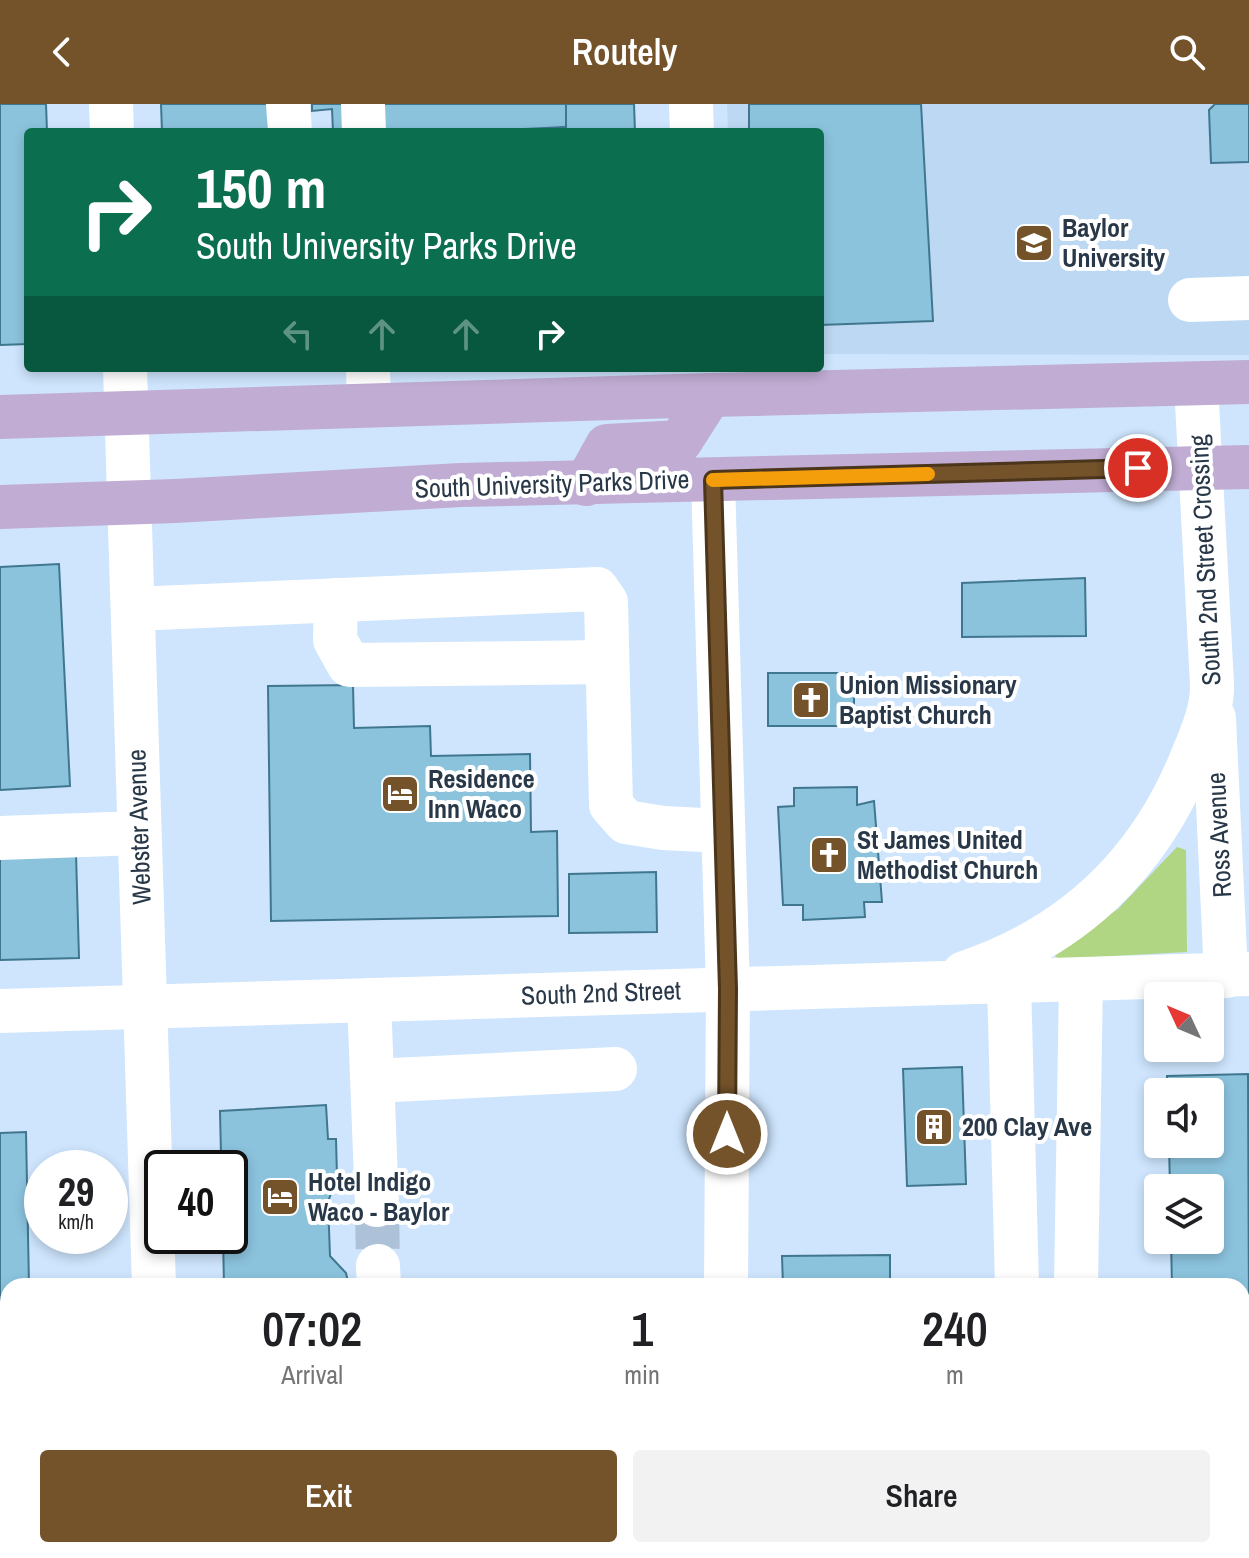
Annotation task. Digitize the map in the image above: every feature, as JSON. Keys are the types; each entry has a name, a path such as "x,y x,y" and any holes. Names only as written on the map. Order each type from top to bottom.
{"main road":[{"path":"0,417 128,413 369,387 709,381 1249,382"},
{"path":"586,484 607,446 680,442 709,381"},
{"name":"South University Parks Drive","path":"0,507 461,485 1249,467"}],"street":[{"path":"111,104 112,128"},
{"path":"288,104 290,128"},
{"path":"363,104 364,128"},
{"path":"691,104 692,128"},
{"path":"1190,300 1249,298"},
{"name":"Webster Avenue","path":"125,372 154,1278"},
{"name":"South 2nd Street Crossing","path":"931,984 990,964 1051,933 1086,907 1123,873 1150,839 1176,796 1200,738 1213,695 1196,384"},
{"path":"713,480 728,989 726,1278"},
{"path":"133,609 597,589 606,602 611,805 626,822 663,828 723,831"},
{"path":"336,600 335,640 349,665 607,662"},
{"name":"Ross Avenue","path":"1213,695 1232,742 1237,975"},
{"path":"0,838 139,833"},
{"name":"South 2nd Street","path":"0,1011 1237,975"},
{"path":"1076,1278 1081,980"},
{"path":"1009,982 1017,1278"},
{"path":"369,1000 377,1205"},
{"path":"373,1081 615,1069"}],"shaded area":[{"name":"Baylor University","path":"727,104 1249,104 1249,355 824,354 824,128 728,128"}],"green space":[{"path":"1177,847 1186,850 1187,952 1058,959 1053,953 1118,909"}],"building":[{"path":"0,104 46,104 47,128 24,128 24,344 0,345"},
{"path":"161,104 268,104 269,128 162,128"},
{"path":"312,104 566,104 566,127 333,128 332,109 312,111"},
{"path":"566,104 634,104 635,128 558,128 566,127"},
{"path":"749,104 921,104 933,321 824,325 824,128 749,128"},
{"path":"1215,104 1249,104 1249,162 1211,163 1209,110"},
{"path":"59,564 70,786 0,790 0,567"},
{"path":"1085,578 1086,636 962,637 962,583"},
{"name":"Union Missionary Baptist Church","path":"768,673 854,673 854,726 768,726"},
{"name":"Residence Inn Waco","path":"353,685 354,728 430,726 431,756 530,754 531,832 557,831 558,916 271,921 268,686"},
{"name":"St James United Methodist Church","path":"857,787 857,805 874,801 882,902 864,902 865,917 803,920 803,905 783,905 778,807 794,806 794,788"},
{"path":"76,854 79,958 0,960 0,857"},
{"path":"656,872 657,932 569,933 569,874"},
{"name":"200 Clay Ave","path":"962,1067 966,1184 907,1186 903,1069"},
{"path":"1248,1074 1249,1278 1172,1278 1171,1254 1224,1254 1224,1174 1170,1174 1169,1158 1224,1158 1224,1078 1167,1078"},
{"name":"Hotel Indigo Waco - Baylor","path":"326,1105 328,1139 336,1139 337,1177 328,1202 330,1256 347,1278 224,1278 223,1254 248,1254 248,1150 221,1150 220,1111"},
{"path":"26,1132 24,1254 28,1254 29,1278 0,1278 0,1133"},
{"path":"890,1255 890,1278 783,1278 782,1256"}],"tunnel":[{"path":"377,1205 378,1266"}],"slow traffic":[{"path":"713,480 928,474"}],"place":[{"name":"Baylor University","path":"1034,243"},
{"name":"Union Missionary Baptist Church","path":"811,700"},
{"name":"Residence Inn Waco","path":"400,794"},
{"name":"St James United Methodist Church","path":"829,855"},
{"name":"200 Clay Ave","path":"934,1127"},
{"name":"Hotel Indigo Waco - Baylor","path":"280,1197"}],"route":[{"path":"727,1134 728,989 713,480 1138,468"}]}
